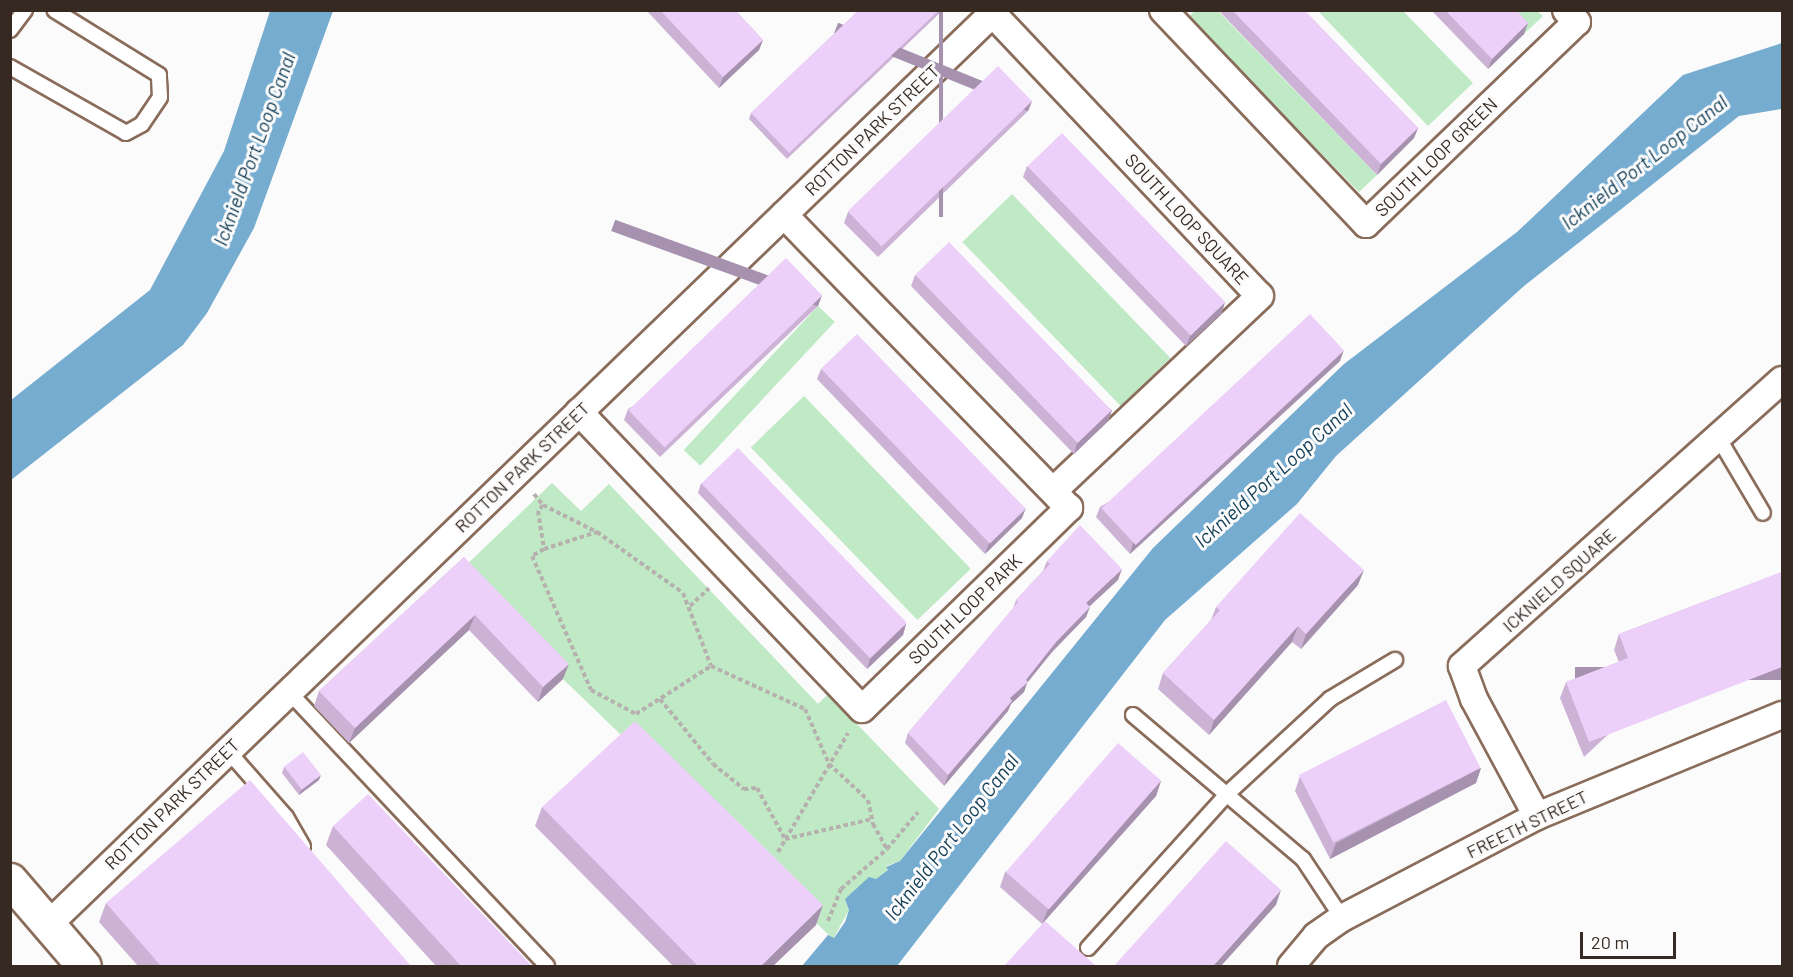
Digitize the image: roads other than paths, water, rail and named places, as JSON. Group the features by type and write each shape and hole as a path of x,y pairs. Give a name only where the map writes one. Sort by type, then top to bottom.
{"main road":[{"path":"10,880 84,966"}],"street":[{"name":"SOUTH LOOP GREEN","path":"1163,10 1366,224 1577,22 1566,10"},
{"name":"ROTTON PARK STREET","path":"49,924 994,12"},
{"name":"SOUTH LOOP SQUARE","path":"994,12 1260,296 1053,491"},
{"name":"SOUTH LOOP PARK","path":"579,412 862,709 1069,508 784,215"},
{"name":"ICKNIELD SQUARE","path":"1537,816 1474,699 1461,666 1782,380"},
{"name":"FREETH STREET","path":"1291,966 1316,936 1342,918 1537,816 1782,715"}],"lane":[{"path":"10,30 25,10"},
{"path":"10,67 126,132 142,124 160,97 159,75 54,10"},
{"path":"1718,437 1763,513"},
{"path":"1088,948 1227,794 1330,699 1395,660"},
{"path":"289,692 547,966"},
{"path":"1133,715 1303,859 1342,918"},
{"path":"228,751 286,817 312,862"}],"water":[{"name":"Icknield Port Loop Canal","path":"270,11 333,11 254,228 207,313 183,345 11,480 11,400 150,290 224,151"},
{"name":"Icknield Port Loop Canal","path":"1782,43 1782,109 1739,116 1524,286 1336,456 1297,504 1165,620 897,966 802,966 828,935 834,938 845,922 849,910 845,899 869,877 876,879 888,870 886,867 900,861 1153,548 1344,364 1517,232 1683,75"}]}
